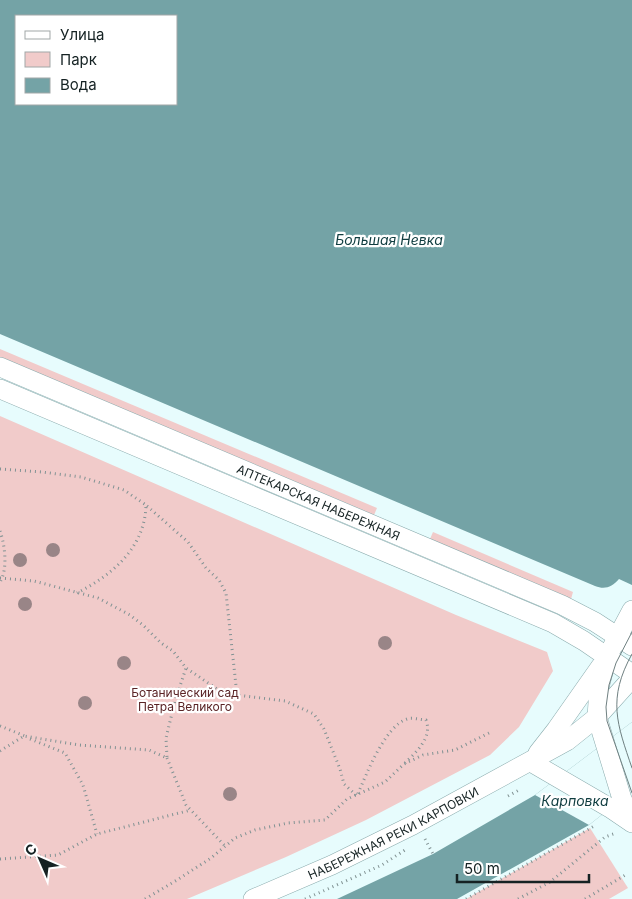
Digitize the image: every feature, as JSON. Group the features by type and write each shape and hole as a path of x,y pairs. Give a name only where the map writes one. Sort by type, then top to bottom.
{"street":[{"name":"АПТЕКАРСКАЯ НАБЕРЕЖНАЯ","path":"0,367 562,605 625,641"},
{"name":"АПТЕКАРСКАЯ НАБЕРЕЖНАЯ","path":"0,389 553,623 632,674"},
{"path":"616,804 605,743 598,717 599,688 607,657 625,641 632,610"},
{"name":"НАБЕРЕЖНАЯ РЕКИ КАРПОВКИ","path":"531,762 607,657"},
{"name":"НАБЕРЕЖНАЯ РЕКИ КАРПОВКИ","path":"253,899 332,865 421,821 531,762 567,741 598,717 632,678"},
{"path":"531,762 559,778 616,804 632,821"}],"path":[{"path":"0,469 81,477 124,490 146,505 188,542 206,568 219,580 226,593 237,695"},
{"path":"77,593 100,581 116,567 131,549 141,534 146,519 146,505"},
{"path":"0,531 3,547 1,580 34,581 98,598 130,615 161,643 173,651 186,668 220,691 237,695 285,700 314,714 324,729 344,784 358,796"},
{"path":"186,668 175,700 166,738 167,758 186,805 226,846"},
{"path":"144,899 211,858 235,838 255,830 288,823 325,820 347,799 358,796 385,782 423,745 429,727 426,720 408,718 394,726 374,757 358,796"},
{"path":"0,726 65,754 83,785 97,834"},
{"path":"404,764 423,755 455,750 491,732"},
{"path":"0,751 24,736 79,745 148,750 167,758"},
{"path":"0,859 58,855 97,834 191,810"},
{"path":"466,899 596,825"},
{"path":"518,899 550,882 605,837"},
{"path":"425,839 433,854"},
{"path":"305,899 382,865 406,850"},
{"path":"584,899 627,874"}],"green space":[{"path":"0,349 377,508 374,515 0,357"},
{"name":"Ботанический сад Петра Великого","path":"0,416 456,615 547,652 553,671 519,727 490,755 366,820 286,857 187,899 0,899"},
{"path":"433,532 573,592 571,599 430,539"},
{"path":"590,828 628,888 609,899 466,899"}],"water":[{"name":"Большая Невка","path":"0,0 632,0 632,585 619,579 608,587 595,586 0,334"},
{"name":"Карповка","path":"632,722 632,791 589,825 457,899 337,899 433,854 535,795"}],"pier":[{"path":"632,722 632,791 589,825 535,795"}],"tram line":[{"path":"632,632 616,663 609,685 606,707 607,721 632,793"},
{"path":"632,654 624,670 617,698 619,724 632,768"}]}
